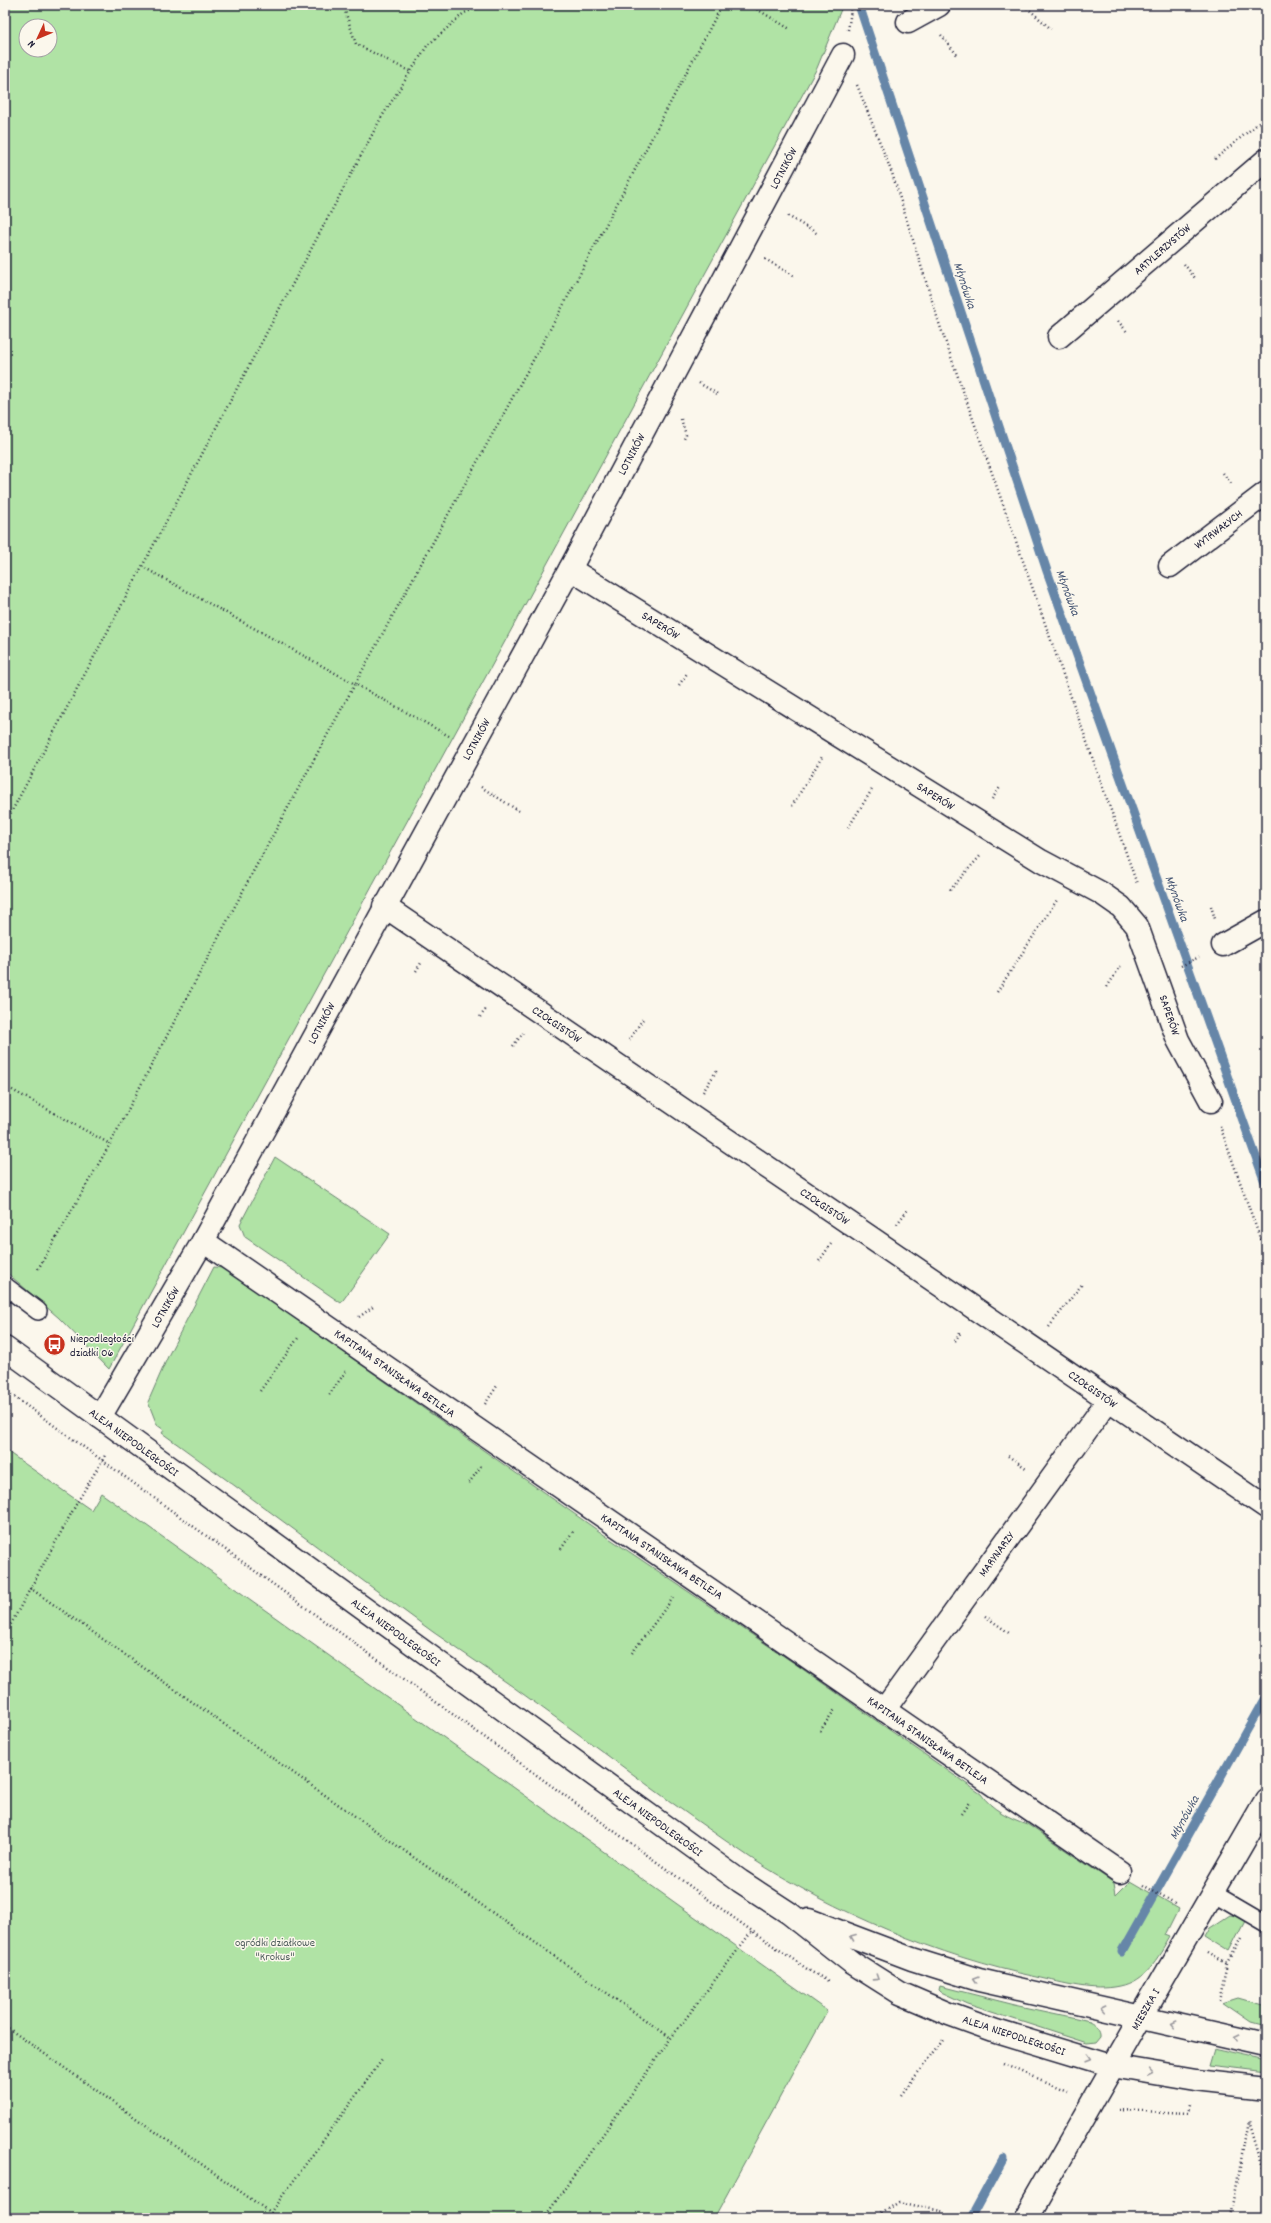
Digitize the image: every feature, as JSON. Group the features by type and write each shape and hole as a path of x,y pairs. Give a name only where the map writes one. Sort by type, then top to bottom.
{"street":[{"path":"908,22 939,5"},
{"name":"LOTNIKÓW","path":"100,1417 203,1241 384,906 570,569 843,56"},
{"name":"ARTYLERZYSTÓW","path":"1059,337 1266,160"},
{"name":"WYTRWAŁYCH","path":"1170,566 1266,493"},
{"name":"SAPERÓW","path":"570,569 999,835 1072,878 1101,893 1121,907 1137,926 1178,1040 1211,1101"},
{"name":"CZOŁGISTÓW","path":"384,906 1266,1507"},
{"path":"1213,950 1266,921"},
{"name":"KAPITANA STANISŁAWA BETLEJA","path":"203,1241 1129,1877"},
{"name":"ALEJA NIEPODLEGŁOŚCI","path":"5,1348 740,1881 789,1913 851,1962 900,1993 996,2031 1112,2066 1195,2080 1266,2088"},
{"name":"MARYNARZY","path":"884,1710 1109,1400"},
{"name":"MIESZKA I","path":"1026,2218 1112,2066 1266,1801"},
{"name":"ALEJA NIEPODLEGŁOŚCI","path":"789,1913 912,1959 979,1980 1266,2045"}],"lane":[{"path":"5,1286 38,1311"},
{"path":"1213,1892 1266,1923"}],"path":[{"path":"343,5 356,44 411,72"},
{"path":"5,824 381,118 426,46 464,14 486,5"},
{"path":"38,1269 110,1144 254,870 564,304 722,5"},
{"path":"750,5 790,29"},
{"path":"1024,5 1051,29"},
{"path":"843,56 864,97 892,173 939,323 1138,889"},
{"path":"1215,159 1261,121"},
{"path":"784,213 818,234"},
{"path":"761,256 794,276"},
{"path":"1182,262 1195,278"},
{"path":"693,380 719,395"},
{"path":"143,567 451,737"},
{"path":"792,806 836,735"},
{"path":"848,828 887,766"},
{"path":"476,784 519,811"},
{"path":"950,890 999,835"},
{"path":"998,992 1072,878"},
{"path":"1178,967 1213,950"},
{"path":"627,1044 644,1020"},
{"path":"701,1094 717,1070"},
{"path":"5,1086 110,1144"},
{"path":"1211,1101 1266,1255"},
{"path":"895,1227 909,1208"},
{"path":"1048,1328 1083,1283"},
{"path":"260,1391 313,1316"},
{"path":"483,1407 497,1386"},
{"path":"5,1635 78,1501 120,1432"},
{"path":"632,1653 690,1576"},
{"path":"30,1588 671,2038"},
{"path":"1129,1877 1176,1905"},
{"path":"544,2218 671,2038 752,1931"},
{"path":"1202,1949 1228,1964 1220,2000"},
{"path":"5,2026 278,2218"},
{"path":"901,2095 943,2040"},
{"path":"270,2213 382,2060"},
{"path":"1116,2110 1188,2113"},
{"path":"1231,2218 1248,2120 1266,2181"},
{"path":"875,2218 900,2202 945,2212"}],"green space":[{"path":"5,5 841,5 842,7 817,68 109,1369 59,1318 5,1271"},
{"path":"275,1157 390,1234 341,1303 245,1237 240,1224"},
{"path":"214,1267 223,1268 603,1534 794,1663 981,1794 995,1809 1007,1816 1027,1824 1114,1883 1116,1895 1130,1881 1178,1909 1165,1935 1170,1937 1150,1968 1137,1979 1129,1983 1110,1988 1068,1984 963,1958 889,1930 817,1897 751,1858 698,1821 528,1697 433,1632 162,1433 164,1430 157,1425 148,1402 169,1354"},
{"name":"ogródki działkowe \"Krokus\"","path":"5,1450 91,1510 101,1493 827,2011 714,2218 5,2218"},
{"path":"1230,1915 1240,1917 1245,1921 1229,1952 1205,1937 1210,1928"},
{"path":"940,1986 1015,2005 1090,2021 1102,2030 1102,2036 1097,2042 1087,2043 967,2004 941,1992 939,1990"},
{"path":"1238,1998 1266,2006 1266,2027 1251,2023 1222,2003"},
{"path":"1213,2048 1266,2060 1266,2072 1208,2065"}],"waterway":[{"name":"Młynówka","path":"859,5 1047,571 1266,1185"},
{"name":"Młynówka","path":"1122,1952 1266,1696"},
{"name":"Młynówka","path":"971,2218 1003,2159"}],"place":[{"name":"Niepodległości działki 06","path":"55,1345"}]}
